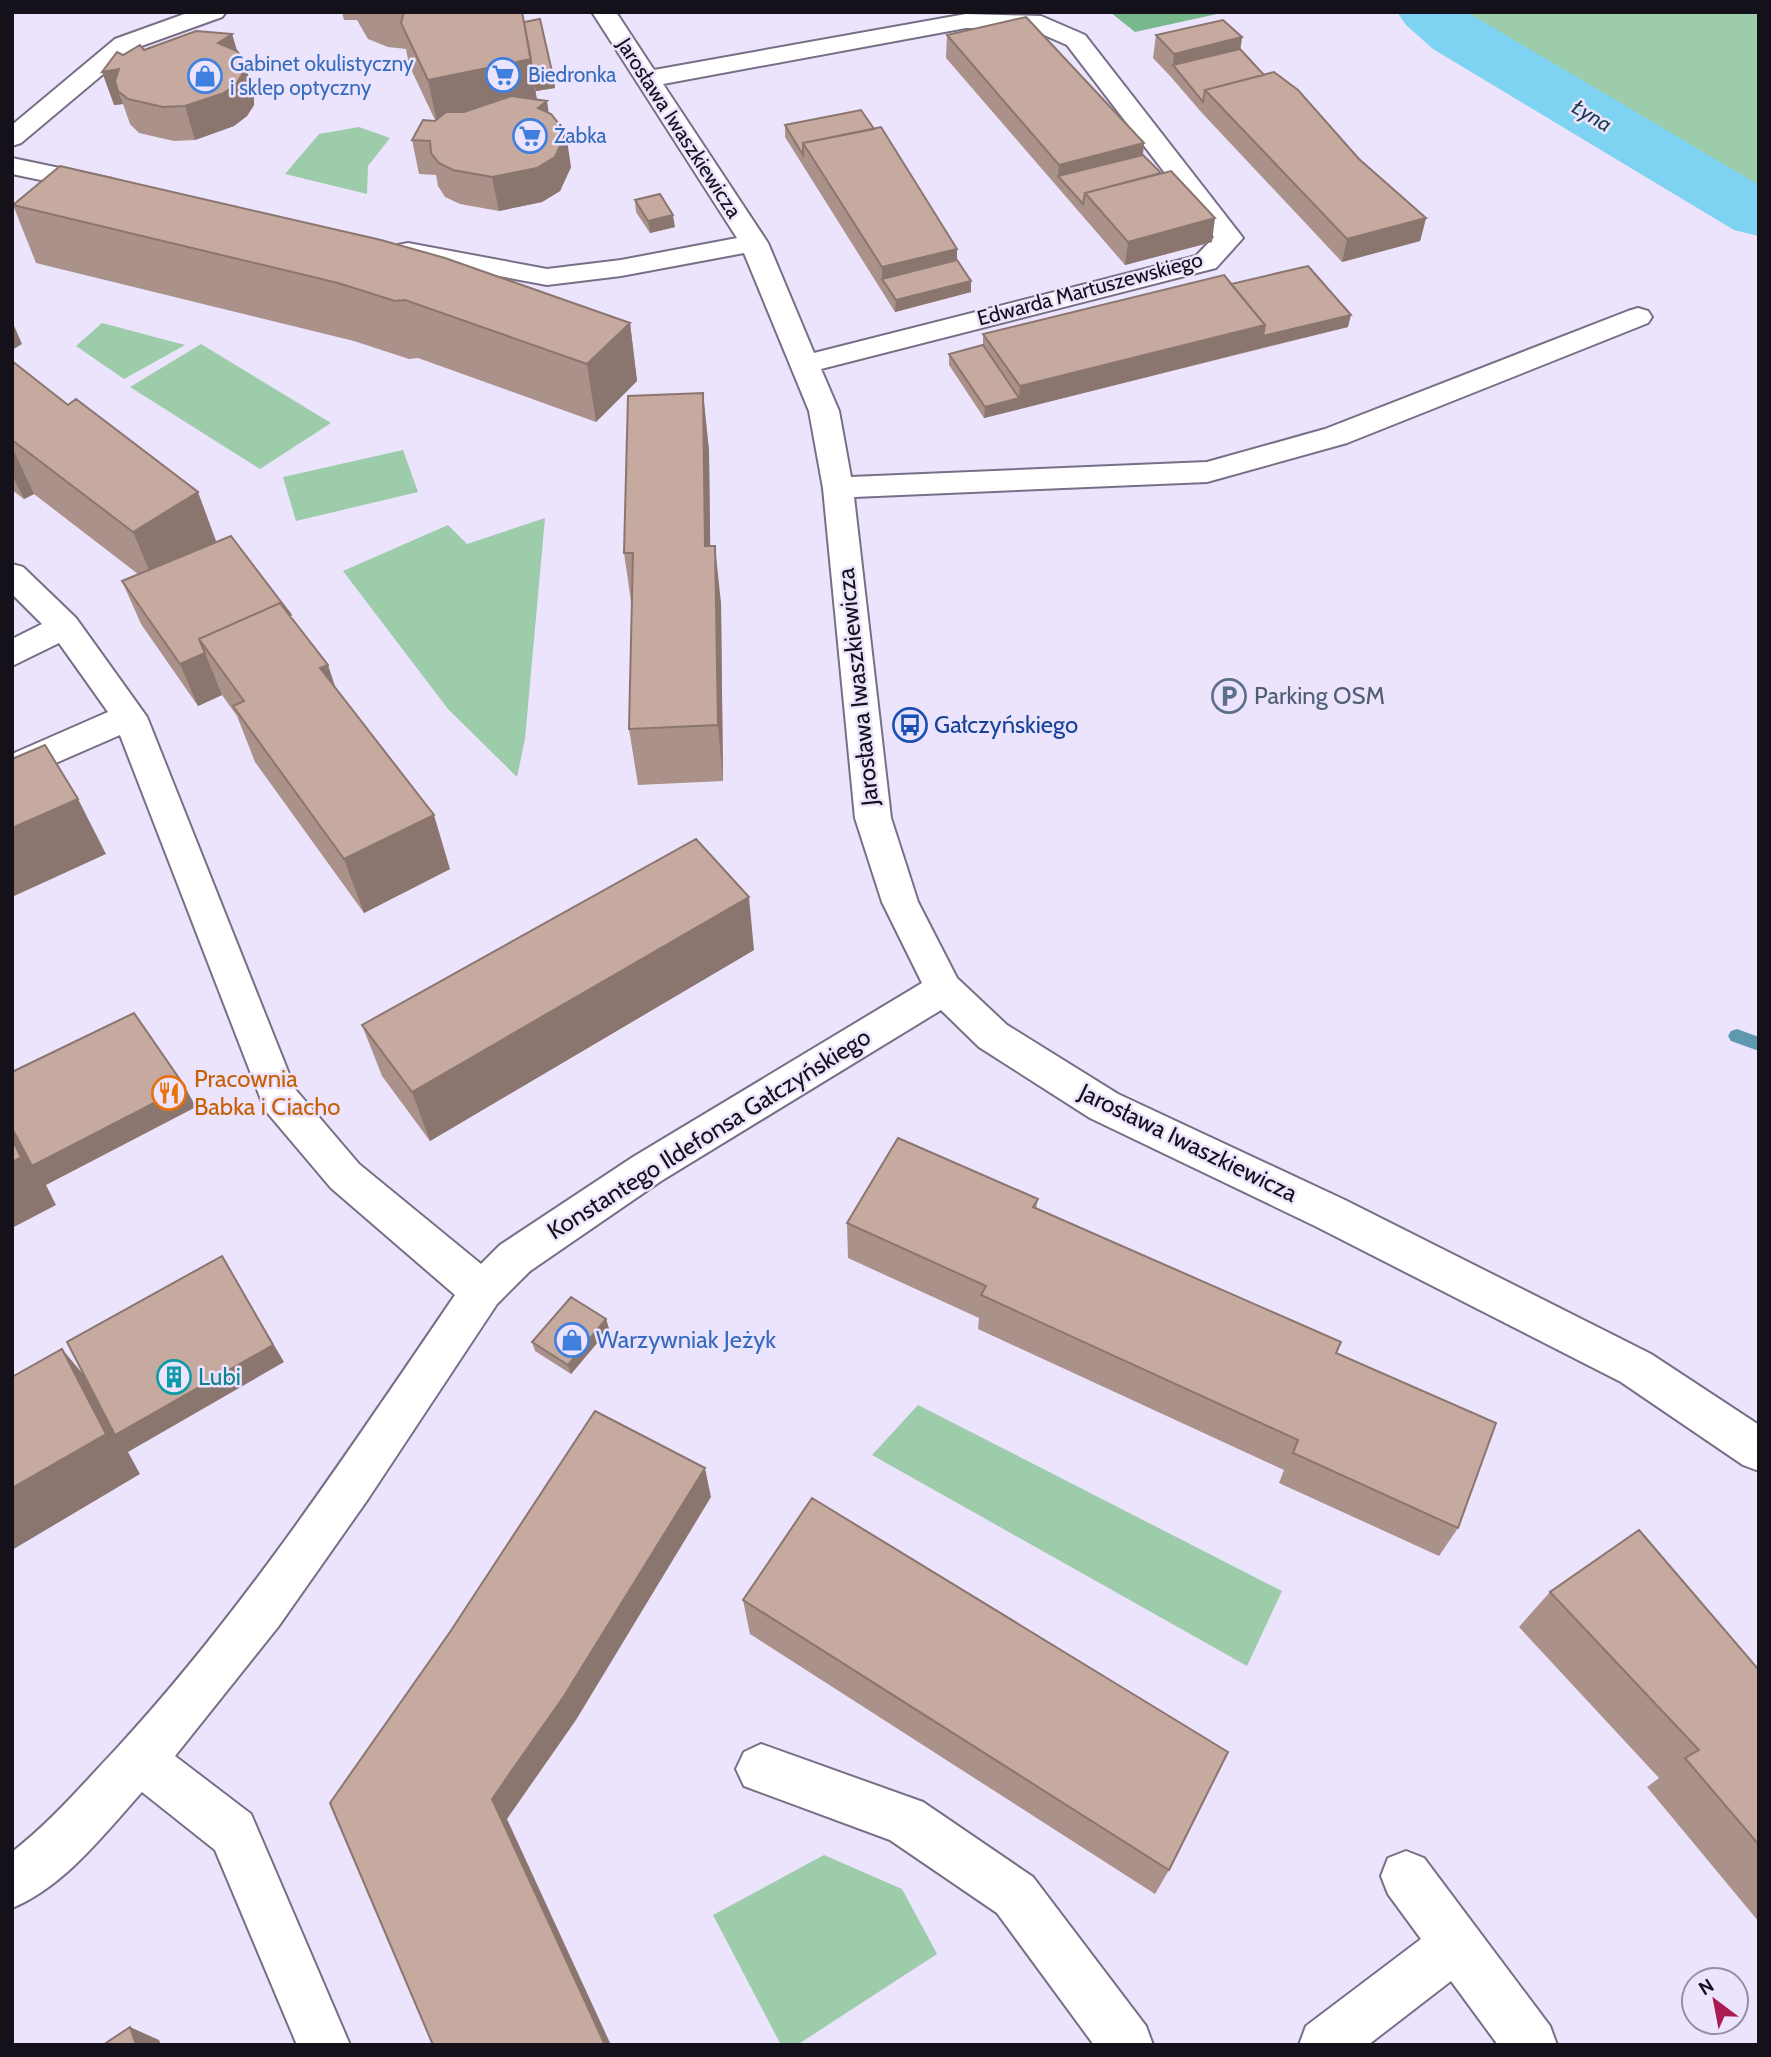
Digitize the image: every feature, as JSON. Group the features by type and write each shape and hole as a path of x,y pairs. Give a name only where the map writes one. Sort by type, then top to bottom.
{"street":[{"path":"12,138 124,44 214,12"},
{"name":"Jarosława Iwaszkiewicza","path":"604,12 754,243 807,364 824,411 838,488 873,818 900,902 944,989 993,1036 1104,1106 1330,1213 1636,1368 1759,1450"},
{"name":"Edwarda Martuszewskiego","path":"647,79 966,21 1032,21 1076,40 1229,238 1206,262 807,364"},
{"path":"12,166 132,192"},
{"name":"Jarosława Iwaszkiewicza","path":"384,246 547,277 621,268 754,243"},
{"path":"838,488 1207,472 1336,436 1638,317"},
{"path":"12,575 64,626 130,717 279,1098 345,1176 482,1291"},
{"path":"12,654 64,626"},
{"path":"12,769 130,717"},
{"name":"Konstantego Ildefonsa Gałczyńskiego","path":"12,1883 34,1870 140,1760 263,1611 482,1291 515,1258 647,1168 944,989"},
{"path":"140,1760 233,1832 324,2045"},
{"path":"761,1769 905,1820 1015,1895 1127,2045"},
{"path":"1406,1876 1531,2045"},
{"path":"1325,2045 1457,1944"}],"green space":[{"path":"1110,12 1226,12 1135,32"},
{"path":"1459,12 1759,12 1759,208 1490,40"},
{"path":"359,127 390,138 368,166 367,194 285,174 319,134"},
{"path":"102,323 185,345 124,379 76,346"},
{"path":"201,344 331,423 260,469 130,387"},
{"path":"403,450 418,492 296,521 283,477"},
{"path":"545,518 525,739 517,777 448,709 343,571 448,525 467,544"},
{"path":"918,1405 1282,1591 1247,1666 872,1455"},
{"path":"824,1855 902,1889 937,1954 797,2045 781,2045 713,1915"}],"building":[{"path":"404,12 522,12 531,59 428,80 401,23"},
{"path":"1026,17 1144,143 1059,165 947,35"},
{"path":"540,19 553,76 534,79 524,22"},
{"path":"1223,20 1242,37 1174,54 1156,35"},
{"path":"196,31 232,34 218,43 237,51 244,61 244,71 237,83 224,93 185,106 163,107 128,99 118,91 115,81 119,69 102,72 117,52 123,55 140,45 144,50"},
{"path":"1240,49 1264,75 1205,90 1203,102 1173,65"},
{"path":"1274,72 1298,90 1359,159 1426,218 1347,239 1205,90"},
{"path":"511,96 547,101 538,108 551,114 566,133 555,157 537,168 492,177 453,170 439,163 431,153 430,141 412,140 423,120 435,121 446,112 464,112"},
{"path":"861,110 874,129 803,143 803,155 785,125"},
{"path":"881,127 957,249 882,267 803,143"},
{"path":"1143,155 1161,173 1085,193 1083,204 1058,176"},
{"path":"60,166 381,240 445,258 630,323 587,364 405,300 395,301 338,283 13,205"},
{"path":"1171,171 1215,218 1128,242 1085,193"},
{"path":"660,194 673,215 648,221 635,200"},
{"path":"957,260 971,281 896,300 882,279"},
{"path":"1308,266 1351,315 1263,336 1265,325 1231,284"},
{"path":"1224,275 1265,325 1020,386 983,334"},
{"path":"983,345 1019,398 985,407 949,354"},
{"path":"12,361 68,405 76,399 198,492 133,532 12,440"},
{"path":"703,393 705,546 715,546 718,725 629,729 633,553 624,553 628,396"},
{"path":"231,536 291,615 280,603 199,639 205,653 180,664 122,581"},
{"path":"280,603 328,665 320,668 434,815 344,859 233,706 244,701 199,639"},
{"path":"45,745 78,799 12,828 12,759"},
{"path":"696,839 749,897 412,1092 362,1025"},
{"path":"134,1013 185,1087 32,1166 12,1128 12,1072"},
{"path":"898,1138 1038,1199 1033,1207 1341,1342 1336,1353 1496,1423 1458,1528 1293,1453 1298,1440 981,1295 986,1286 847,1223"},
{"path":"12,1139 21,1157 12,1162"},
{"name":"Lubi","path":"222,1256 273,1345 115,1435 67,1342"},
{"name":"Warzywniak Jeżyk","path":"571,1297 606,1319 568,1365 532,1342"},
{"path":"62,1349 106,1434 12,1488 12,1377"},
{"path":"595,1411 705,1468 564,1696 492,1799 605,2045 433,2045 330,1803 450,1632"},
{"path":"812,1498 1228,1752 1169,1870 743,1600"},
{"path":"1639,1530 1759,1670 1759,1845 1685,1758 1699,1750 1550,1592"},
{"path":"130,2027 136,2045 103,2045"}],"waterway":[{"name":"Łyna","path":"1428,12 1456,35 1759,215"},
{"path":"1737,1036 1759,1044"}],"place":[{"name":"Biedronka","path":"503,75"},
{"name":"Gabinet okulistyczny i sklep optyczny","path":"205,76"},
{"name":"Żabka","path":"530,136"},
{"name":"Parking OSM","path":"1229,696"},
{"name":"Gałczyńskiego","path":"910,725"},
{"name":"Pracownia Babka i Ciacho","path":"169,1093"},
{"name":"Warzywniak Jeżyk","path":"572,1340"},
{"name":"Lubi","path":"174,1377"}]}
